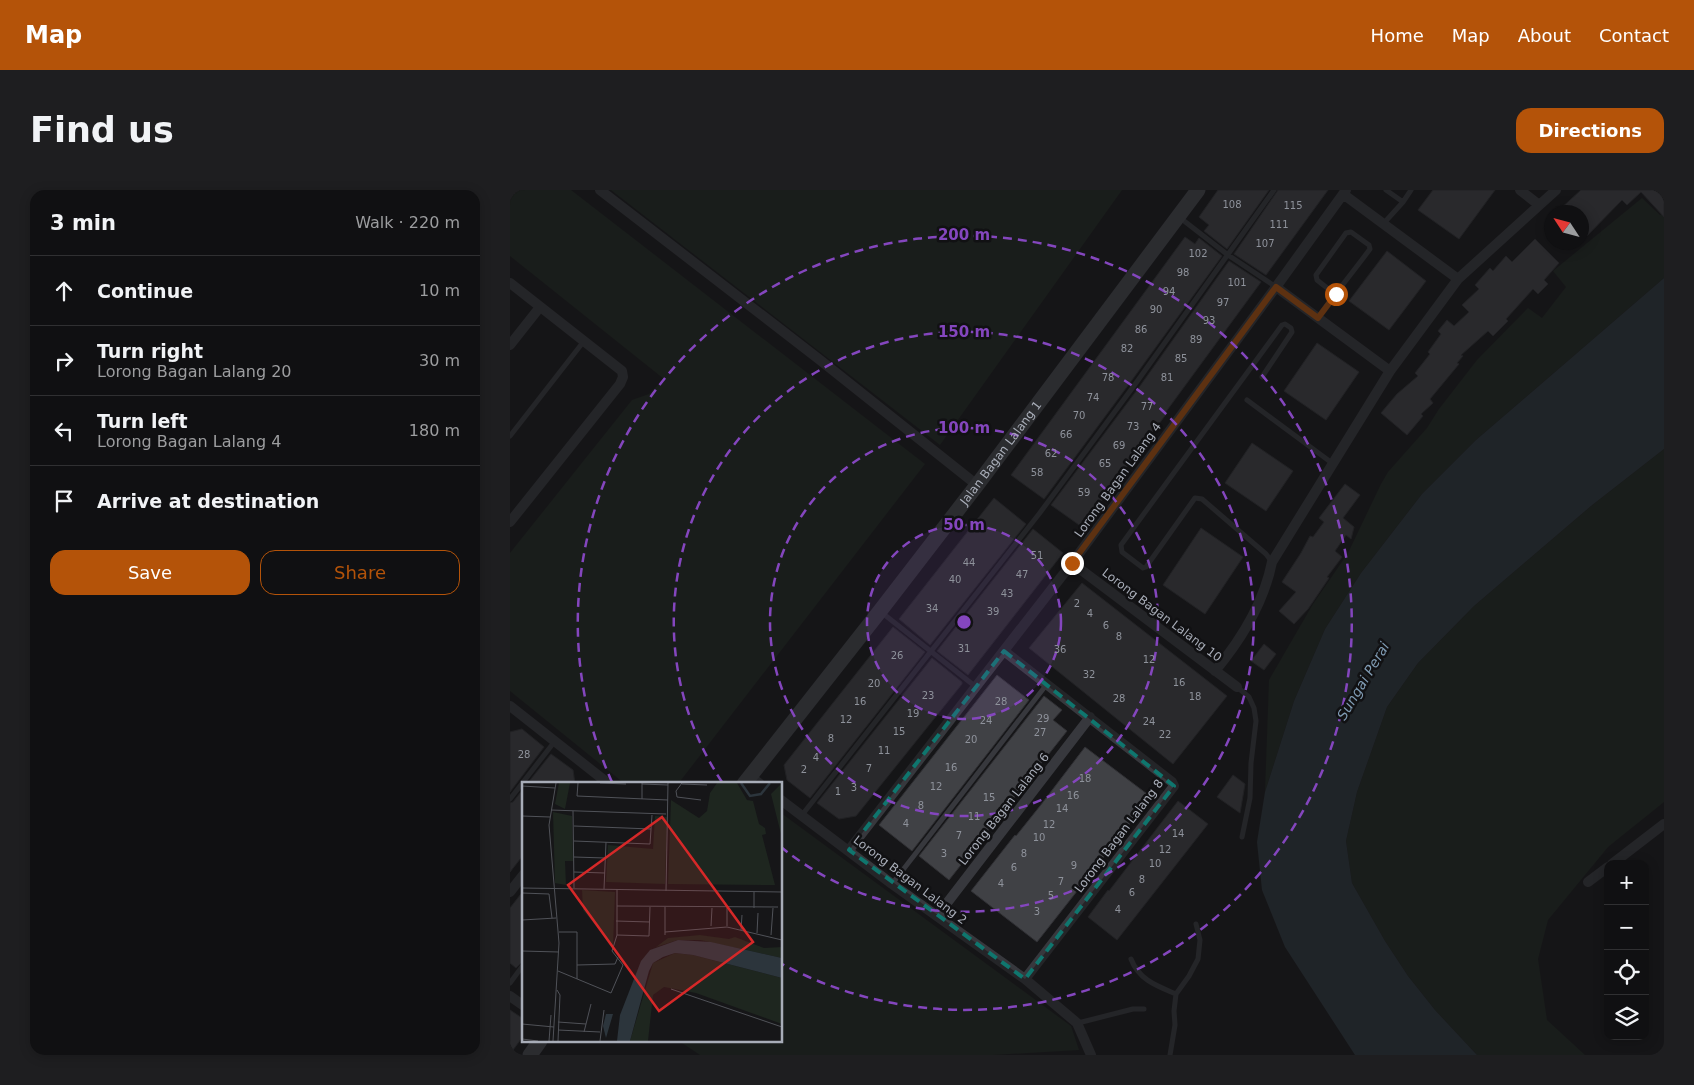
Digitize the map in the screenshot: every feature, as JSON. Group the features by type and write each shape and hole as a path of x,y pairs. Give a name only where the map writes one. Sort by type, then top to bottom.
{"main road":[{"name":"Jalan Bagan Lalang 1","path":"751,781 977,485 1198,190"},
{"path":"530,1055 539,1042"}],"street":[{"path":"600,190 820,360 977,485"},
{"path":"1520,190 1539,205"},
{"path":"1215,671 1229,655 1254,612 1269,579 1272,562 1390,371 1458,278 1556,190"},
{"path":"1344,192 1458,278"},
{"name":"Lorong Bagan Lalang 4","path":"849,850 1072,563 1344,192"},
{"path":"510,283 622,371 623,377 620,384 510,522"},
{"path":"1276,287 1390,371"},
{"path":"510,345 540,307"},
{"name":"Lorong Bagan Lalang 10","path":"1072,563 1237,687"},
{"name":"Lorong Bagan Lalang 8","path":"1004,651 1172,782 1174,786 1025,979"},
{"path":"510,706 554,741 597,780"},
{"name":"Lorong Bagan Lalang 6","path":"937,916 1090,717"},
{"name":"Lorong Bagan Lalang 2","path":"782,801 892,884 1025,979 1077,1023"},
{"path":"1617,860 1664,824"},
{"path":"1588,882 1604,870"},
{"path":"510,892 522,877"},
{"path":"510,996 522,1005"},
{"path":"1077,1023 1091,1055"}],"lane":[{"path":"802,816 1038,514 1274,190"},
{"path":"1386,190 1403,202"},
{"path":"1384,223 1411,190"},
{"path":"1178,217 1228,255 1276,287"},
{"path":"1318,318 1370,250 1369,245 1352,232 1346,233 1316,275 1317,280 1336,294"},
{"path":"1262,377 1292,332 1291,328 1285,324 1282,325 1121,545 1122,552 1143,568 1146,567 1195,498 1202,500 1266,554 1272,562"},
{"path":"510,436 584,341"},
{"path":"1247,400 1332,463"},
{"path":"880,611 976,687"},
{"path":"892,884 1047,684"},
{"path":"1237,687 1248,697 1254,708 1256,721 1251,762 1250,798 1242,837"},
{"path":"522,782 554,741"},
{"path":"510,798 522,782"},
{"path":"1170,1055 1175,1025 1176,994 1198,959 1200,940 1196,924"},
{"path":"1131,959 1135,968 1143,977 1154,985 1176,994"},
{"path":"510,983 522,967"},
{"path":"1077,1023 1133,1009 1144,1009"}],"highlighted area":[{"path":"1004,651 1174,786 1025,979 849,850"}],"shaded area":[{"path":"510,190 571,190 925,464 680,782 623,782 510,691 510,553 632,400 649,394 664,379 510,256"},
{"path":"611,190 1122,190 940,445"},
{"path":"1642,198 1660,215 1664,213 1664,278 1476,440 1422,494 1361,573 1325,629 1294,701 1265,792 1269,680 1313,604 1348,553 1388,472 1427,428 1439,409 1477,360 1528,308 1542,318 1566,287 1553,271 1579,250 1589,250 1589,241"},
{"path":"1664,449 1664,802 1608,847 1548,920 1538,959 1547,1020 1585,1055 1477,1055 1435,1010 1408,976 1385,941 1352,883 1346,841 1357,792 1387,707 1418,663 1474,606 1591,506"},
{"path":"782,814 1071,1026 1079,1050 993,1055 700,1055 680,1042 782,1042"}],"water":[{"name":"Sungai Perai","path":"1664,278 1664,449 1591,506 1474,606 1418,663 1387,707 1357,792 1346,841 1352,883 1385,941 1408,976 1435,1010 1477,1055 1355,1055 1285,947 1262,890 1257,842 1265,792 1294,701 1325,629 1361,573 1422,494 1476,440"}],"building":[{"path":"1218,190 1269,190 1227,249 1204,231 1209,225 1199,217"},
{"path":"1278,190 1328,190 1266,275 1234,254"},
{"path":"1433,190 1495,190 1459,239 1418,210"},
{"path":"1581,190 1664,190 1664,217 1641,192 1627,205 1622,200 1589,234 1589,205 1565,205"},
{"path":"1185,237 1195,244 1199,238 1222,256 1044,499 1011,475"},
{"path":"1535,239 1559,263 1544,280 1548,284 1538,294 1533,289 1506,319 1508,321 1493,336 1488,331 1461,355 1463,356 1457,363 1459,364 1430,399 1433,403 1421,414 1423,416 1407,435 1381,413 1397,394 1418,376 1415,373 1430,354 1428,352 1441,334 1438,331 1447,320 1454,326 1469,312 1462,305 1479,289 1475,285 1490,268 1493,271 1506,256 1512,262"},
{"path":"1387,251 1426,281 1389,330 1349,301"},
{"path":"1229,261 1261,282 1082,527 1051,505 1140,386"},
{"path":"1317,343 1359,372 1326,420 1284,391"},
{"path":"1252,443 1293,471 1266,511 1225,483"},
{"path":"1345,484 1360,495 1343,518 1354,527 1351,539 1346,535 1335,551 1342,557 1327,577 1329,578 1308,609 1294,624 1279,611 1296,592 1282,582 1310,536 1313,537 1324,522 1319,518"},
{"path":"994,498 1026,524 930,645 899,619"},
{"path":"1201,528 1243,557 1205,614 1163,585"},
{"path":"1033,529 1063,553 968,675 937,651"},
{"path":"1082,583 1227,696 1173,764 1029,648"},
{"path":"893,627 925,652 810,798 787,780 784,765"},
{"path":"1264,644 1276,654 1264,670 1251,661"},
{"path":"932,658 962,682 962,684 856,816 839,819 817,803"},
{"path":"997,675 1029,700 912,851 879,825"},
{"path":"1044,696 1062,710 1053,720 1067,731 949,880 919,856"},
{"path":"522,729 544,747 510,792 510,732"},
{"path":"1085,747 1151,797 1037,942 971,891"},
{"path":"551,754 573,770 575,782 529,782"},
{"path":"1233,775 1245,784 1240,813 1217,797"},
{"path":"522,791 522,857 510,872 510,803"},
{"path":"1178,801 1208,824 1117,940 1088,917"},
{"path":"522,893 522,962 516,968 510,963 510,908"},
{"path":"510,1010 522,1018 522,1038 510,1054"}],"route":[{"path":"1072,563 1276,287 1318,318 1336,294"}]}
